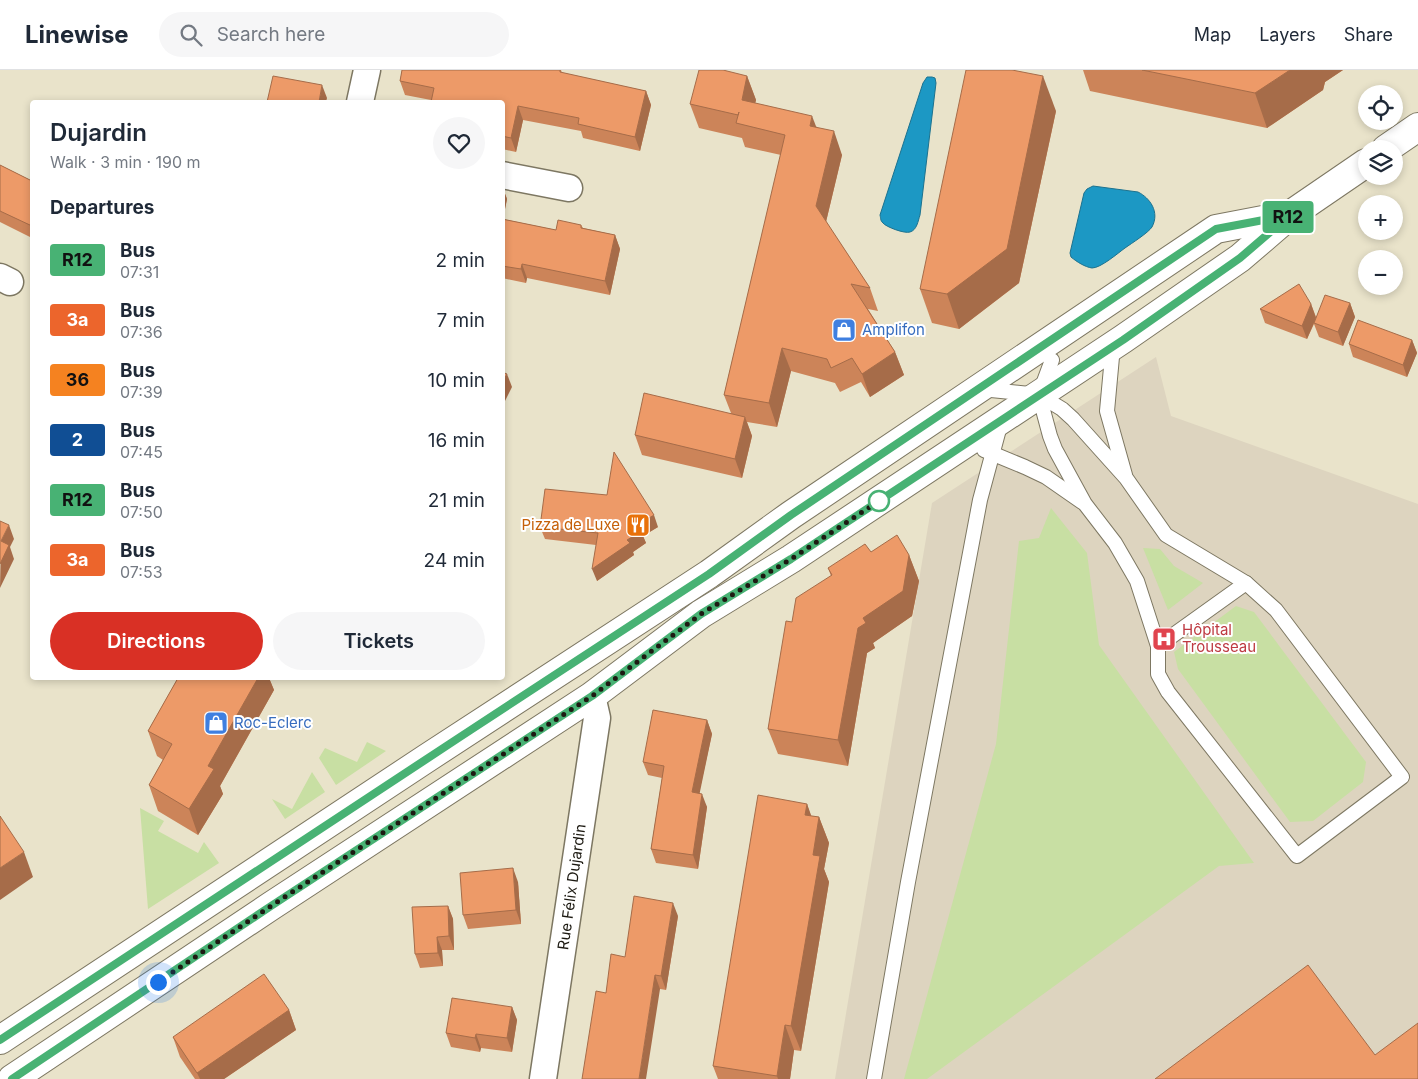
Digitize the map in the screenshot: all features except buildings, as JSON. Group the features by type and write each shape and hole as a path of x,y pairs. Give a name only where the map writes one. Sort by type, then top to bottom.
{"main road":[{"path":"1399,140 1418,127"},
{"path":"12,1079 263,911 592,696 701,614 791,559 1002,419 1031,394 1113,346 1240,258 1290,215 1358,168"},
{"path":"0,1040 709,574 791,515 1216,229 1290,215"}],"street":[{"path":"360,100 367,70"},
{"path":"505,175 569,188"},
{"name":"Rue Félix Dujardin","path":"543,1079 597,718 592,696"}],"lane":[{"path":"1031,394 1058,353 1091,313"},
{"path":"1113,346 1107,411 1126,478"},
{"path":"980,388 1031,394 1062,409 1080,426 1126,478 1166,535 1246,583 1276,610 1402,776 1296,856 1168,692 1158,674 1158,646 1137,581 1115,543 1085,504 1054,449 1031,394"},
{"path":"874,1079 912,862 980,500 1002,419"},
{"path":"966,443 1046,477 1085,504"},
{"path":"1158,646 1246,583"}],"shaded area":[{"name":"Hôpital Trousseau","path":"1156,357 1171,416 1418,504 1418,1079 835,1079 932,503"}],"green space":[{"path":"1051,508 1087,553 1099,645 1254,863 1219,866 927,1079 904,1079 996,744 1019,541 1039,538"},
{"path":"1143,548 1160,549 1174,566 1203,583 1168,610"},
{"path":"1236,606 1254,612 1366,762 1363,782 1313,821 1290,822 1178,669 1174,652"},
{"path":"367,742 386,751 336,785 319,758 325,748 357,762"},
{"path":"312,772 325,792 285,819 272,799 292,809"},
{"path":"140,808 164,821 158,831 198,853 204,842 219,863 148,909"}],"water":[{"path":"927,77 935,78 936,83 920,215 914,229 910,232 904,232 885,225 881,221 880,215 923,83"},
{"path":"1093,186 1138,192 1150,202 1155,216 1152,227 1147,232 1105,263 1092,268 1076,261 1071,257 1070,253 1084,193"}],"bus line":[{"name":"R12","path":"0,1040 709,574 791,515 1216,229 1290,215 1240,258 1123,340 791,559 701,614 592,696 271,906 12,1079"}],"place":[{"name":"Amplifon","path":"844,330"},
{"name":"Pizza de Luxe","path":"638,525"},
{"name":"Hôpital Trousseau","path":"1164,639"},
{"name":"Roc-Eclerc","path":"216,723"}],"route":[{"path":"158,982 592,696 701,614 791,559 879,501"}]}
